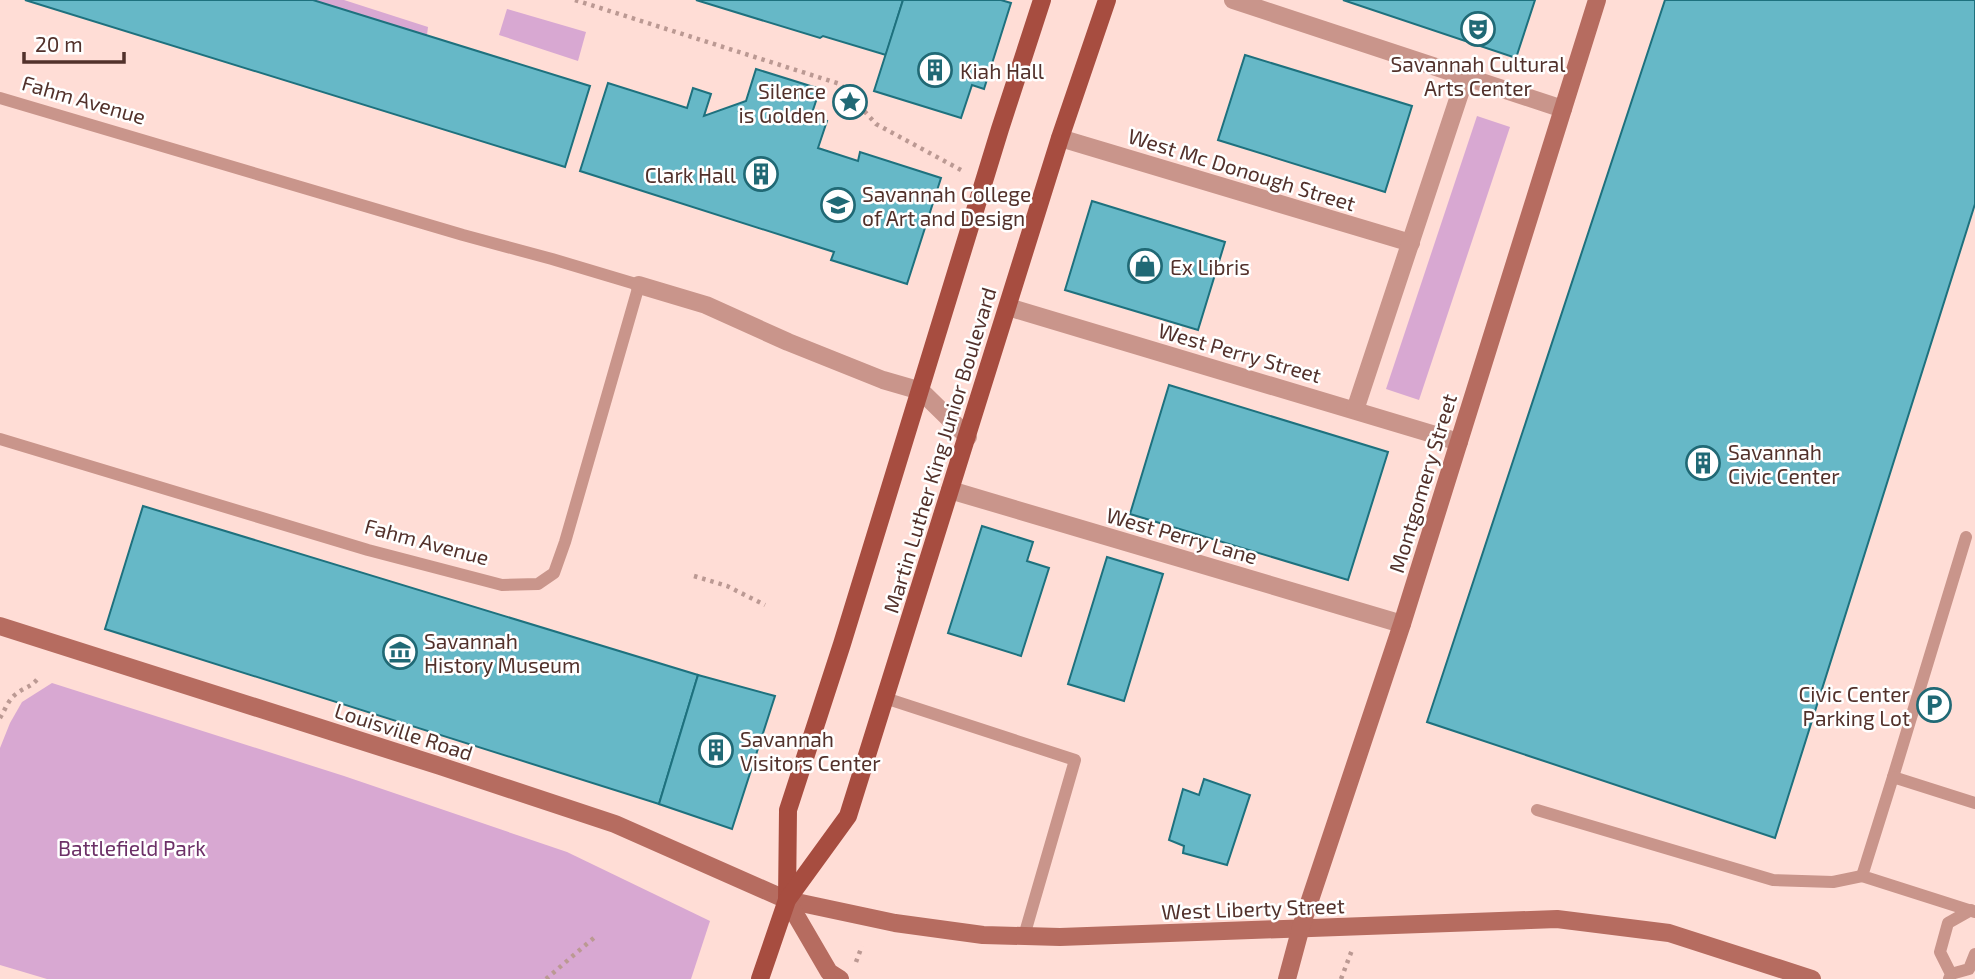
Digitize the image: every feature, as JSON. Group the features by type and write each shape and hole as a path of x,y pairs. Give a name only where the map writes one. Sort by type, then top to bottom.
{"main road":[{"name":"Martin Luther King Junior Boulevard","path":"787,900 788,810 1042,0"},
{"name":"Martin Luther King Junior Boulevard","path":"760,979 787,900 848,816 1060,138 1107,0"},
{"name":"Montgomery Street","path":"1287,979 1301,928 1402,624 1597,0"},
{"name":"Louisville Road","path":"0,626 414,757 615,824 787,900"},
{"name":"West Liberty Street","path":"787,900 895,923 983,935 1154,934 1557,919 1669,933 1808,979"},
{"path":"787,900 829,972 841,979"}],"street":[{"path":"1233,0 1563,109"},
{"path":"1355,410 1465,78"},
{"name":"West Mc Donough Street","path":"1060,138 1411,243"},
{"name":"Fahm Avenue","path":"639,285 706,305 788,342 883,380 921,391 968,437"},
{"name":"West Perry Street","path":"1008,307 1459,442"},
{"name":"West Perry Lane","path":"950,490 1402,624"}],"lane":[{"name":"Fahm Avenue","path":"0,98 463,236 639,285 565,542 554,573 538,584 502,585 380,553 0,439"},
{"path":"1862,876 1966,537"},
{"path":"885,698 1075,760 1024,936"},
{"path":"1893,777 1975,803"},
{"path":"1537,810 1773,880 1833,882 1862,876 1974,914"},
{"path":"1974,914 1948,923 1940,952 1950,976 1969,969 1975,954"}],"path":[{"path":"575,0 840,84 876,124 961,171"},
{"path":"694,576 727,586 765,605"},
{"path":"0,718 10,699 18,692 32,687 39,677"},
{"path":"547,979 596,936"},
{"path":"1341,979 1354,943"},
{"path":"855,965 862,946"}],"green space":[{"path":"313,0 344,0 428,27 427,35"},
{"path":"507,9 586,32 578,61 499,35"},
{"path":"1477,116 1510,127 1419,400 1386,389"},
{"name":"Battlefield Park","path":"52,683 344,776 567,852 710,921 691,979 47,979 0,965 0,748 22,702"}],"building":[{"path":"25,0 313,0 590,86 565,167"},
{"path":"696,0 903,0 886,55"},
{"name":"Kiah Hall","path":"903,0 1001,0 1011,3 984,89 972,85 961,118 874,91"},
{"name":"Savannah Cultural Arts Center","path":"1343,0 1535,0 1516,58"},
{"name":"Savannah Civic Center","path":"1665,0 1975,0 1975,204 1775,838 1427,722"},
{"path":"1245,55 1412,106 1385,192 1218,140"},
{"name":"Clark Hall","path":"756,69 820,89 811,116 827,121 818,148 858,161 860,152 941,178 907,284 831,260 834,252 580,171 608,83 687,108 693,88 711,94 704,116 746,101"},
{"name":"Ex Libris","path":"1092,201 1225,242 1198,330 1065,290"},
{"path":"1169,385 1388,452 1348,580 1130,514"},
{"name":"Savannah History Museum","path":"143,506 698,675 659,804 105,629"},
{"path":"982,526 1033,542 1027,561 1049,568 1021,656 948,633"},
{"path":"1107,557 1163,574 1124,701 1068,684"},
{"name":"Savannah Visitors Center","path":"698,675 775,696 732,829 659,804"},
{"path":"1204,779 1250,795 1227,865 1183,853 1184,846 1169,840 1183,789 1199,795"}],"place":[{"name":"Savannah Cultural Arts Center","path":"1478,29"},
{"name":"Kiah Hall","path":"935,70"},
{"name":"Silence is Golden","path":"850,102"},
{"name":"Clark Hall","path":"761,174"},
{"name":"Savannah College of Art and Design","path":"838,205"},
{"name":"Ex Libris","path":"1145,266"},
{"name":"Savannah Civic Center","path":"1703,463"},
{"name":"Savannah History Museum","path":"400,652"},
{"name":"Civic Center Parking Lot","path":"1934,705"},
{"name":"Savannah Visitors Center","path":"716,750"}]}
